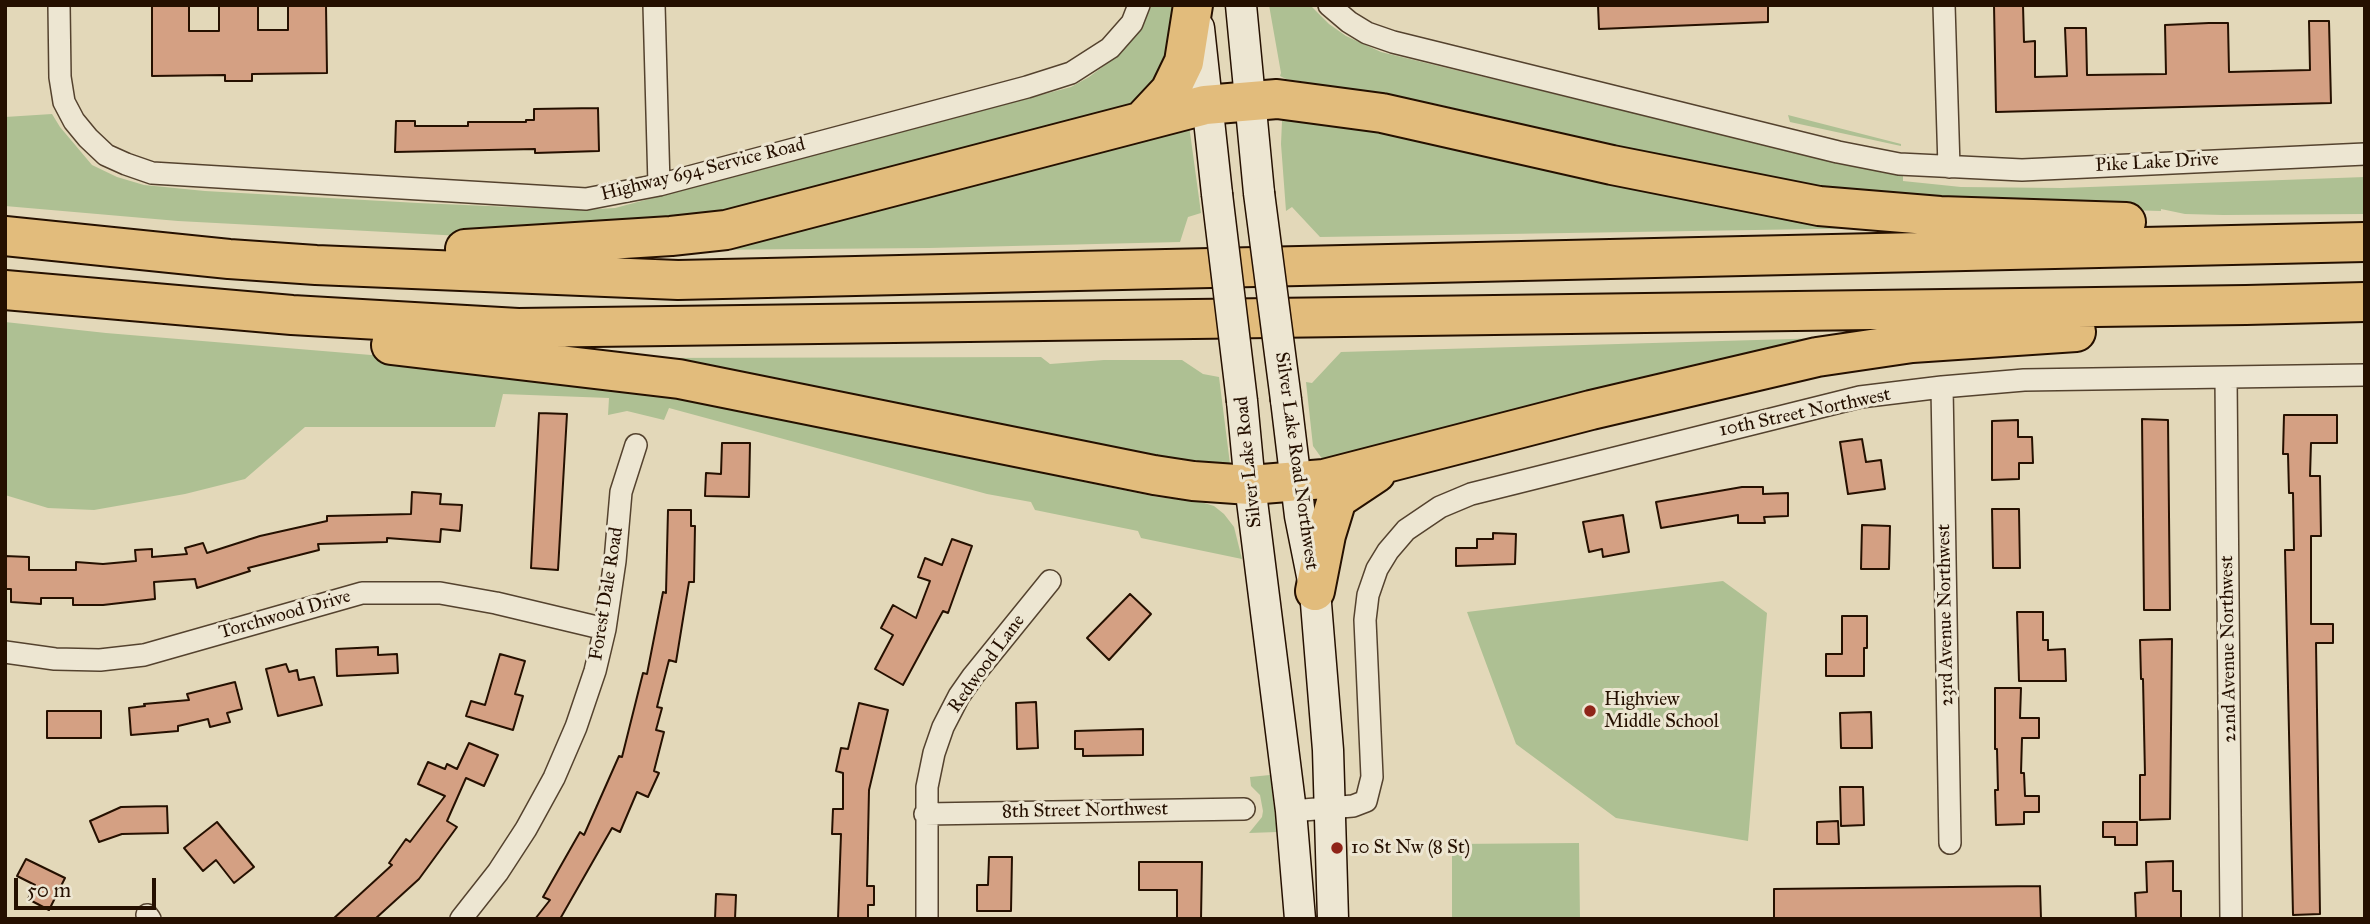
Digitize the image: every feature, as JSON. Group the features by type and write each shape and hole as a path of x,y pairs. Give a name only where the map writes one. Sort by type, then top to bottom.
{"highway":[{"path":"1142,121 1170,91 1184,62 1195,5"},
{"path":"126,249 385,253 701,233 750,225 1205,105 1277,99 1382,113 1612,166 1819,206 1868,212 2036,220 2205,224 2349,242"},
{"path":"5,236 316,265 678,280 2349,242"},
{"path":"5,290 292,315 518,328 2365,302"},
{"path":"292,315 375,343 679,379 1164,477 1250,485 1324,479 1591,410 1817,357 1912,344 2165,326 2246,305"},
{"path":"1315,591 1326,535 1337,499 1394,462"}],"main road":[{"name":"Silver Lake Road","path":"1195,5 1250,485 1291,811 1300,919"},
{"name":"Silver Lake Road Northwest","path":"1241,5 1259,194 1300,516 1315,591 1328,750 1333,919"}],"street":[{"name":"Highway 694 Service Road","path":"59,5 60,77 64,102 81,130 106,155 152,173 586,199 659,185 1071,73 1111,48 1132,23 1139,5"},
{"path":"654,5 659,185"},
{"name":"Pike Lake Drive","path":"1329,5 1367,33 1393,42 1838,152 1899,164 2022,170 2365,154"},
{"path":"1944,5 1949,167"},
{"name":"10th Street Northwest","path":"1330,809 1366,801 1370,791 1372,777 1365,620 1368,595 1377,569 1406,530 1422,517 1471,494 1860,397 2024,380 2365,375"},
{"name":"22nd Avenue Northwest","path":"2226,378 2231,919"},
{"name":"23rd Avenue Northwest","path":"1942,387 1950,843"},
{"name":"Forest Dale Road","path":"461,919 498,872 526,829 554,778 576,727 595,671 605,629 621,492 636,445"},
{"name":"Redwood Lane","path":"927,919 925,814 933,753 959,696 1050,581"},
{"name":"Torchwood Drive","path":"5,652 100,660 144,655 362,593 440,593 496,603 605,629"},
{"name":"8th Street Northwest","path":"925,814 1244,809"},
{"path":"1291,811 1330,809"}],"green space":[{"path":"1152,5 1173,5 1173,53 1141,104 725,215 462,236 178,221 5,206 5,117 52,114 92,165 117,177 144,185 418,203 581,210 615,208 1071,87 1121,53 1142,26"},
{"path":"1269,5 1310,5 1346,36 1381,52 1773,147 1903,174 1903,181 1961,187 2062,188 2365,177 2365,214 2223,215 2185,214 2161,209 1871,203 1595,143 1437,104 1286,79 1280,76"},
{"path":"1788,115 1901,144 1901,146 1790,122"},
{"path":"1285,118 1337,121 1879,228 1320,237 1292,207 1286,211 1281,144 1282,121"},
{"path":"1189,125 1201,213 1188,217 1180,242 685,250"},
{"path":"5,322 383,356 620,381 1075,480 1157,497 1201,502 1214,506 1234,527 1242,559 1141,538 1138,531 1035,510 1031,502 987,494 669,408 664,420 627,411 608,415 609,398 503,394 495,427 305,427 245,479 185,494 94,510 48,508 5,495"},
{"path":"1826,338 1323,460 1313,446 1306,382 1312,383 1341,352"},
{"path":"1041,357 1050,364 1104,360 1182,360 1203,374 1219,377 1230,464 1228,467 1185,463 645,358"},
{"path":"1723,581 1767,613 1748,841 1616,818 1516,744 1467,612"},
{"path":"1270,775 1277,832 1249,833 1262,817 1263,811 1260,795 1251,786 1250,777"},
{"path":"1579,843 1580,919 1452,919 1452,844"}],"building":[{"path":"152,5 189,5 189,31 219,31 219,5 258,5 258,30 288,30 288,5 326,5 327,73 252,74 252,81 225,81 225,75 152,76"},
{"path":"1598,5 1768,5 1768,22 1599,29"},
{"path":"1994,5 2023,5 2024,42 2035,41 2035,77 2067,76 2065,28 2086,28 2087,75 2166,74 2165,25 2209,23 2228,23 2229,72 2310,70 2309,21 2329,21 2331,103 1996,112"},
{"path":"598,108 599,151 535,153 535,149 395,152 396,121 415,121 415,126 468,126 468,122 534,120 534,109"},
{"path":"539,413 567,414 558,570 531,568"},
{"path":"2284,415 2337,415 2337,443 2311,443 2310,476 2320,476 2321,536 2311,536 2311,624 2333,624 2333,643 2316,643 2320,914 2293,915 2285,550 2294,550 2293,493 2289,493 2288,454 2283,454"},
{"path":"2142,419 2168,420 2170,610 2144,610"},
{"path":"2018,420 2018,437 2032,437 2033,463 2019,463 2019,479 1992,480 1992,421"},
{"path":"1862,439 1866,462 1881,460 1885,489 1848,494 1840,442"},
{"path":"722,443 750,443 749,497 705,496 706,473 721,474"},
{"path":"1742,487 1763,487 1763,494 1788,493 1788,516 1764,517 1765,523 1738,523 1738,515 1661,528 1656,502"},
{"path":"412,492 441,494 440,504 462,505 460,531 441,529 440,542 387,538 387,542 318,544 319,550 248,568 250,571 197,588 195,579 154,582 155,599 103,605 73,605 73,598 41,598 41,604 11,602 11,589 5,589 5,556 29,557 29,570 76,570 76,562 103,564 136,561 135,550 152,549 152,557 187,554 185,548 203,543 207,553 260,536 327,521 327,516 411,514"},
{"path":"1992,509 2019,509 2020,568 1993,568"},
{"path":"668,510 691,510 691,526 695,526 694,582 689,582 676,662 669,660 657,707 662,708 656,730 664,732 654,771 659,773 648,797 637,792 620,832 612,828 560,919 535,919 550,900 543,897 580,832 584,835 619,756 622,757 643,673 647,674 663,592 666,593"},
{"path":"1623,515 1629,552 1603,557 1602,549 1589,552 1583,522"},
{"path":"1862,525 1890,526 1889,569 1861,569"},
{"path":"1493,533 1516,534 1515,564 1456,566 1456,548 1477,548 1477,539 1493,539"},
{"path":"952,539 972,546 948,613 943,611 903,685 875,669 893,635 881,628 893,605 916,618 930,581 918,577 925,558 942,565"},
{"path":"1130,594 1151,614 1109,660 1087,638"},
{"path":"2017,612 2043,612 2043,640 2048,640 2048,650 2065,649 2066,681 2019,681"},
{"path":"1842,616 1867,616 1864,676 1826,676 1826,654 1842,654"},
{"path":"2172,639 2170,819 2140,820 2140,775 2145,775 2140,640"},
{"path":"378,647 378,655 397,654 398,673 337,676 336,649"},
{"path":"500,654 525,661 515,694 523,696 513,730 466,716 471,701 485,705"},
{"path":"286,664 289,672 297,670 299,680 314,677 322,705 278,716 266,669"},
{"path":"235,682 242,709 227,713 230,722 210,727 208,719 178,726 178,731 131,735 129,708 189,700 187,694"},
{"path":"1995,688 2021,688 2020,718 2039,718 2039,738 2022,738 2021,773 2024,773 2025,796 2039,796 2039,812 2024,812 2024,824 1996,825 1995,790 1998,790"},
{"path":"1036,702 1038,748 1017,749 1016,703"},
{"path":"859,703 888,710 869,790 867,886 874,886 874,905 868,905 868,919 838,919 841,834 832,834 833,809 843,809 843,773 836,771 841,748 848,749"},
{"path":"47,711 101,711 101,738 47,738"},
{"path":"1871,712 1872,748 1841,748 1840,713"},
{"path":"1143,729 1143,755 1083,756 1083,749 1075,749 1075,731"},
{"path":"469,743 498,755 484,786 466,778 447,821 457,827 419,879 375,919 333,919 392,865 389,863 406,839 410,842 445,796 418,784 428,762 445,769 447,764 457,769"},
{"path":"1840,787 1863,787 1864,825 1841,826"},
{"path":"167,806 168,833 122,834 99,842 90,821 121,807"},
{"path":"1838,821 1839,844 1817,844 1817,822"},
{"path":"217,822 254,867 234,883 216,860 203,871 184,848"},
{"path":"2103,822 2137,822 2137,845 2115,845 2115,837 2103,837"},
{"path":"989,857 1012,857 1011,911 977,911 977,885 988,885"},
{"path":"26,859 65,878 49,910 28,899 35,885 17,876"},
{"path":"2173,861 2173,891 2181,891 2181,919 2136,919 2135,893 2147,892 2146,862"},
{"path":"1139,862 1202,862 1201,919 1177,919 1177,890 1139,890"},
{"path":"2040,886 2041,919 1774,919 1774,889"},
{"path":"716,894 736,895 735,919 715,919"}],"place":[{"name":"Highview Middle School","path":"1590,711"},
{"name":"10 St Nw (8 St)","path":"1337,848"}]}
